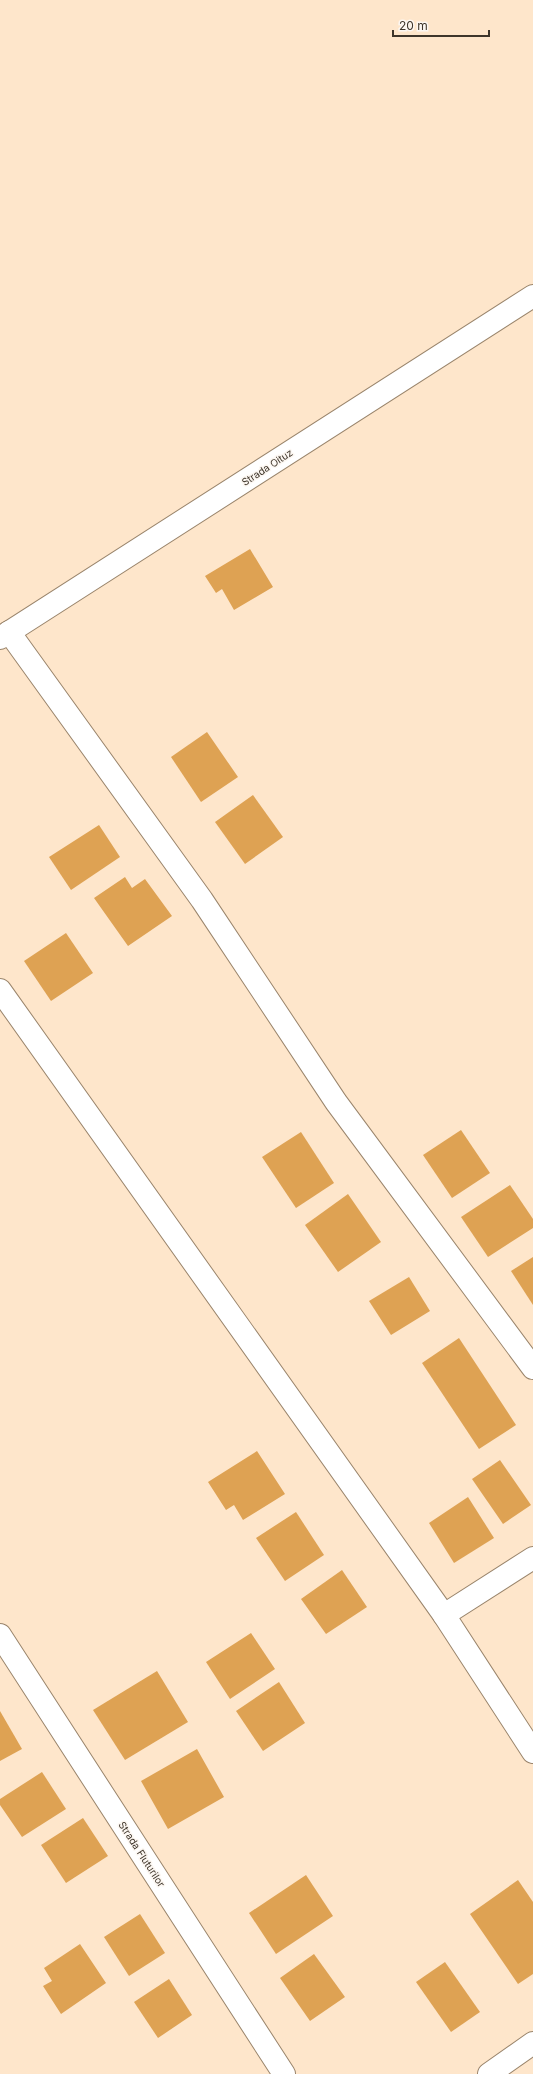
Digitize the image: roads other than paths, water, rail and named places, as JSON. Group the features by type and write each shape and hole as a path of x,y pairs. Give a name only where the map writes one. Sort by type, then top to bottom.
{"street":[{"name":"Strada Oituz","path":"5,635 533,296"},
{"path":"5,635 202,900 336,1102 533,1368"},
{"path":"0,990 444,1615 533,1752"},
{"path":"444,1615 533,1558"},
{"name":"Strada Fluturilor","path":"0,1635 284,2074"},
{"path":"489,2074 533,2043"}]}
